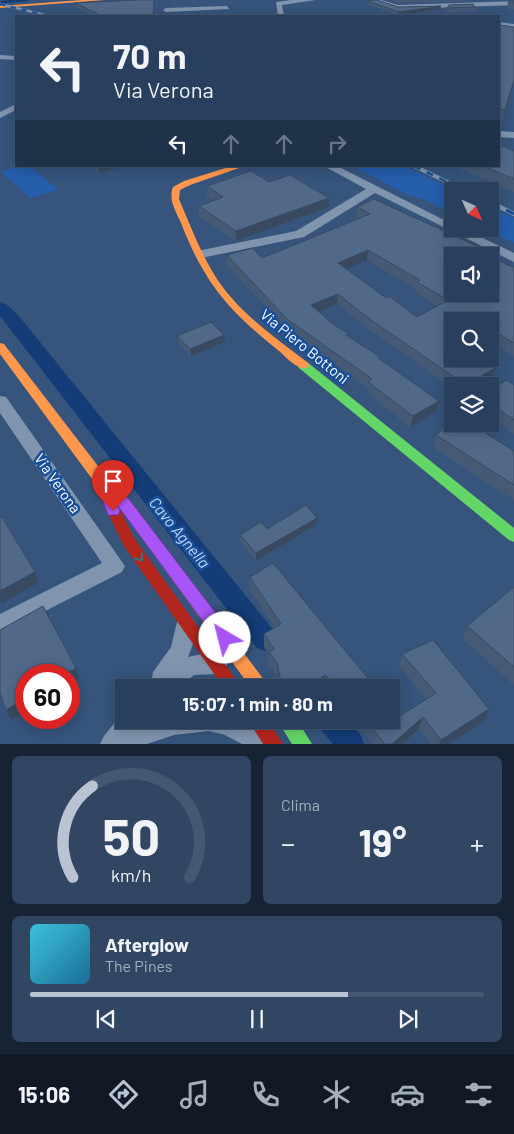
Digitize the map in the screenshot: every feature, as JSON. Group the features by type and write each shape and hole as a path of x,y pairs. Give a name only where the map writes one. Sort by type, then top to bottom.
{"main road":[{"path":"0,7 103,0"},
{"name":"Via Piero Bottoni","path":"238,167 187,183 176,190 175,199 206,268 224,295 252,323 514,536"},
{"path":"1,347 103,483 118,496 255,679"},
{"path":"103,483 113,511 129,542 231,679"},
{"path":"263,729 274,744"},
{"path":"292,729 303,744"}],"street":[{"path":"166,0 166,13 226,8"},
{"path":"281,15 278,3 313,0"},
{"path":"374,0 398,7 514,3"},
{"path":"500,24 514,26"},
{"path":"0,57 15,58"},
{"path":"0,115 15,108"},
{"path":"500,134 514,135"},
{"path":"331,167 444,223"},
{"path":"201,254 300,234 374,189"},
{"path":"474,238 514,258"},
{"name":"Via Verona","path":"0,401 115,566 0,624"},
{"path":"146,533 153,551 168,577 233,666 233,679"},
{"path":"162,679 180,655 185,639 185,619"},
{"path":"171,679 192,664 201,662 230,679"},
{"path":"112,744 124,729"},
{"path":"118,744 154,729"},
{"path":"242,729 263,744"},
{"path":"278,729 289,744"}],"shaded area":[{"path":"17,167 31,167 58,190 30,198 1,172"},
{"path":"355,167 407,167 444,185 444,209 406,194"},
{"path":"499,211 514,218 514,243 499,236"}],"building":[{"path":"154,0 153,15 100,15 75,3"},
{"path":"372,0 398,7 441,6 399,12 368,1"},
{"path":"473,4 475,7 447,8 449,5"},
{"path":"500,25 514,27 514,80 505,110 500,109"},
{"path":"503,146 514,151 514,179 485,167 500,167 500,148"},
{"path":"251,171 269,182 290,175 329,198 236,231 199,206 223,197 207,186"},
{"path":"374,199 444,231 444,238 459,238 479,247 444,247 444,298 417,282 420,280 368,250 338,263 386,298 389,296 417,317 444,302 499,302 499,260 514,267 514,343 499,334 499,312 444,312 444,367 495,368 480,377 454,377 371,320 338,294 311,305 333,324 349,334 346,335 380,357 378,358 439,401 413,416 368,382 372,379 287,319 227,255 252,248 262,258 370,214 357,207"},
{"path":"211,322 224,335 190,349 177,336"},
{"path":"506,380 514,385 514,420 499,409 499,386"},
{"path":"444,428 444,432 484,432 514,451 514,485 436,435"},
{"path":"306,505 317,518 256,553 240,535 261,522 267,529"},
{"path":"2,517 35,572 0,591 0,518"},
{"path":"273,563 369,679 329,679 325,675 319,679 282,679 277,663 269,652 274,649 264,634 281,624 250,577"},
{"path":"514,587 514,667 467,626"},
{"path":"43,606 74,664 15,664 15,705 6,710 0,693 0,630"},
{"path":"433,640 489,709 441,740 423,717 392,744 385,744 373,729 400,729 400,716 436,693 402,654"}],"waterway":[{"path":"2,2 28,0"},
{"name":"Cavo Agnella","path":"0,307 12,318 266,640"},
{"name":"Cavo Agnella","path":"338,729 350,744"}],"railway":[{"path":"0,4 45,15"},
{"path":"416,167 447,182"},
{"path":"499,206 514,214"}],"traffic: fast":[{"path":"303,365 514,536"},
{"path":"292,729 303,744"}],"traffic: slow":[{"path":"0,7 103,0"},
{"path":"238,167 187,183 176,189 175,199 202,261 224,295 252,323 303,365"},
{"path":"0,346 103,483 118,496 130,511 255,679"}],"traffic: jam":[{"path":"107,497 129,542 228,679"},
{"path":"263,729 274,744"}],"route":[{"path":"113,511 103,483 118,496 130,511 225,638"}]}
